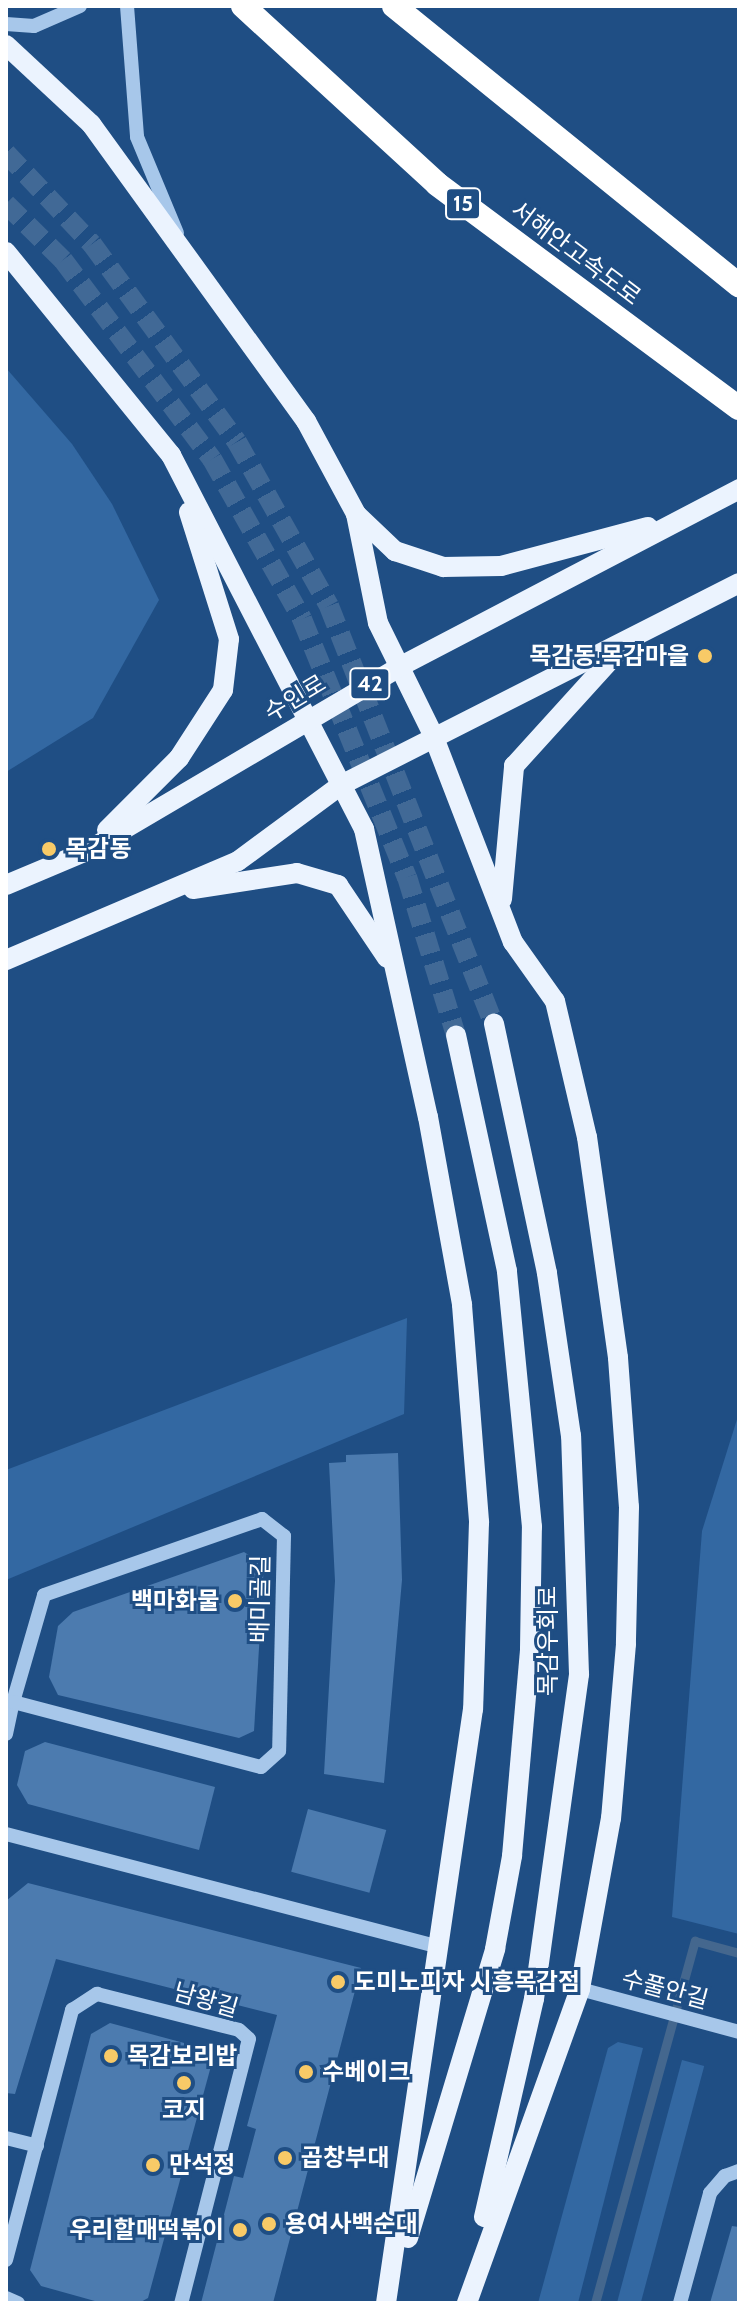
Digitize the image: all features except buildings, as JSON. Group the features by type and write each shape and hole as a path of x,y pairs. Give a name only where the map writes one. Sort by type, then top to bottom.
{"highway":[{"name":"서해안고속도로","path":"243,6 437,184 739,408"},
{"path":"394,6 739,285"}],"main road":[{"path":"6,45 91,124 306,421 356,514 378,623 433,735 513,942 555,1001 587,1137 618,1358 629,1507 626,1644 611,1818 580,1989 466,2303"},
{"path":"6,252 171,455 372,846 392,966 428,1117 462,1305 479,1522 473,1709 441,1947 387,2303"},
{"path":"87,851 179,758 223,690 229,639 171,455"},
{"name":"수인로","path":"6,885 87,851 399,667 739,489"},
{"path":"356,514 395,551 443,567 501,566 686,516"},
{"path":"6,960 238,861 341,785 433,735 739,583"},
{"path":"501,907 514,766 533,737 632,636"},
{"path":"165,894 297,873 338,885 392,966"},
{"name":"목감우회로","path":"466,2303 534,1999 579,1674 571,1436 547,1273 494,1024"},
{"name":"목감우회로","path":"387,2303 495,1949 512,1856 530,1649 532,1527 507,1271 456,1035"}],"street":[{"path":"6,24 34,26 80,6"},
{"path":"127,6 137,137 185,251"},
{"name":"배미골길","path":"6,1734 13,1702 44,1595 262,1519 284,1536 279,1751 261,1767 13,1702"},
{"path":"6,1834 441,1947"},
{"name":"수풀안길","path":"580,1989 739,2032"},
{"name":"남왕길","path":"6,2260 72,2010 84,1998 97,1994 239,2030 249,2039 181,2303"},
{"path":"6,2138 37,2146"},
{"path":"680,2303 710,2193 725,2176 739,2171"},
{"path":"6,2298 18,2303"}],"shaded area":[{"path":"6,368 72,444 112,504 159,600 93,718 6,772"},
{"path":"407,1318 404,1414 6,1580 6,1470"},
{"path":"739,1413 739,1934 672,1917 702,1531"},
{"path":"618,2042 643,2048 578,2303 538,2303 608,2048"},
{"path":"682,2060 704,2066 641,2303 617,2303"}],"waterway":[{"path":"595,2303 695,1941 739,1953"}],"tunnel":[{"path":"6,153 92,244 237,442 329,606 494,1024"},
{"path":"6,204 63,260 212,459 302,619 407,877 456,1035"}],"place":[{"name":"목감동.목감마을","path":"705,656"},
{"name":"목감동","path":"49,849"},
{"name":"백마화물","path":"235,1601"},
{"name":"도미노피자 시흥목감점","path":"338,1982"},
{"name":"목감보리밥","path":"111,2056"},
{"name":"수베이크","path":"306,2072"},
{"name":"코지","path":"184,2083"},
{"name":"곱창부대","path":"285,2158"},
{"name":"만석정","path":"153,2165"},
{"name":"용여사백순대","path":"269,2224"},
{"name":"우리할매떡볶이","path":"240,2230"}]}
